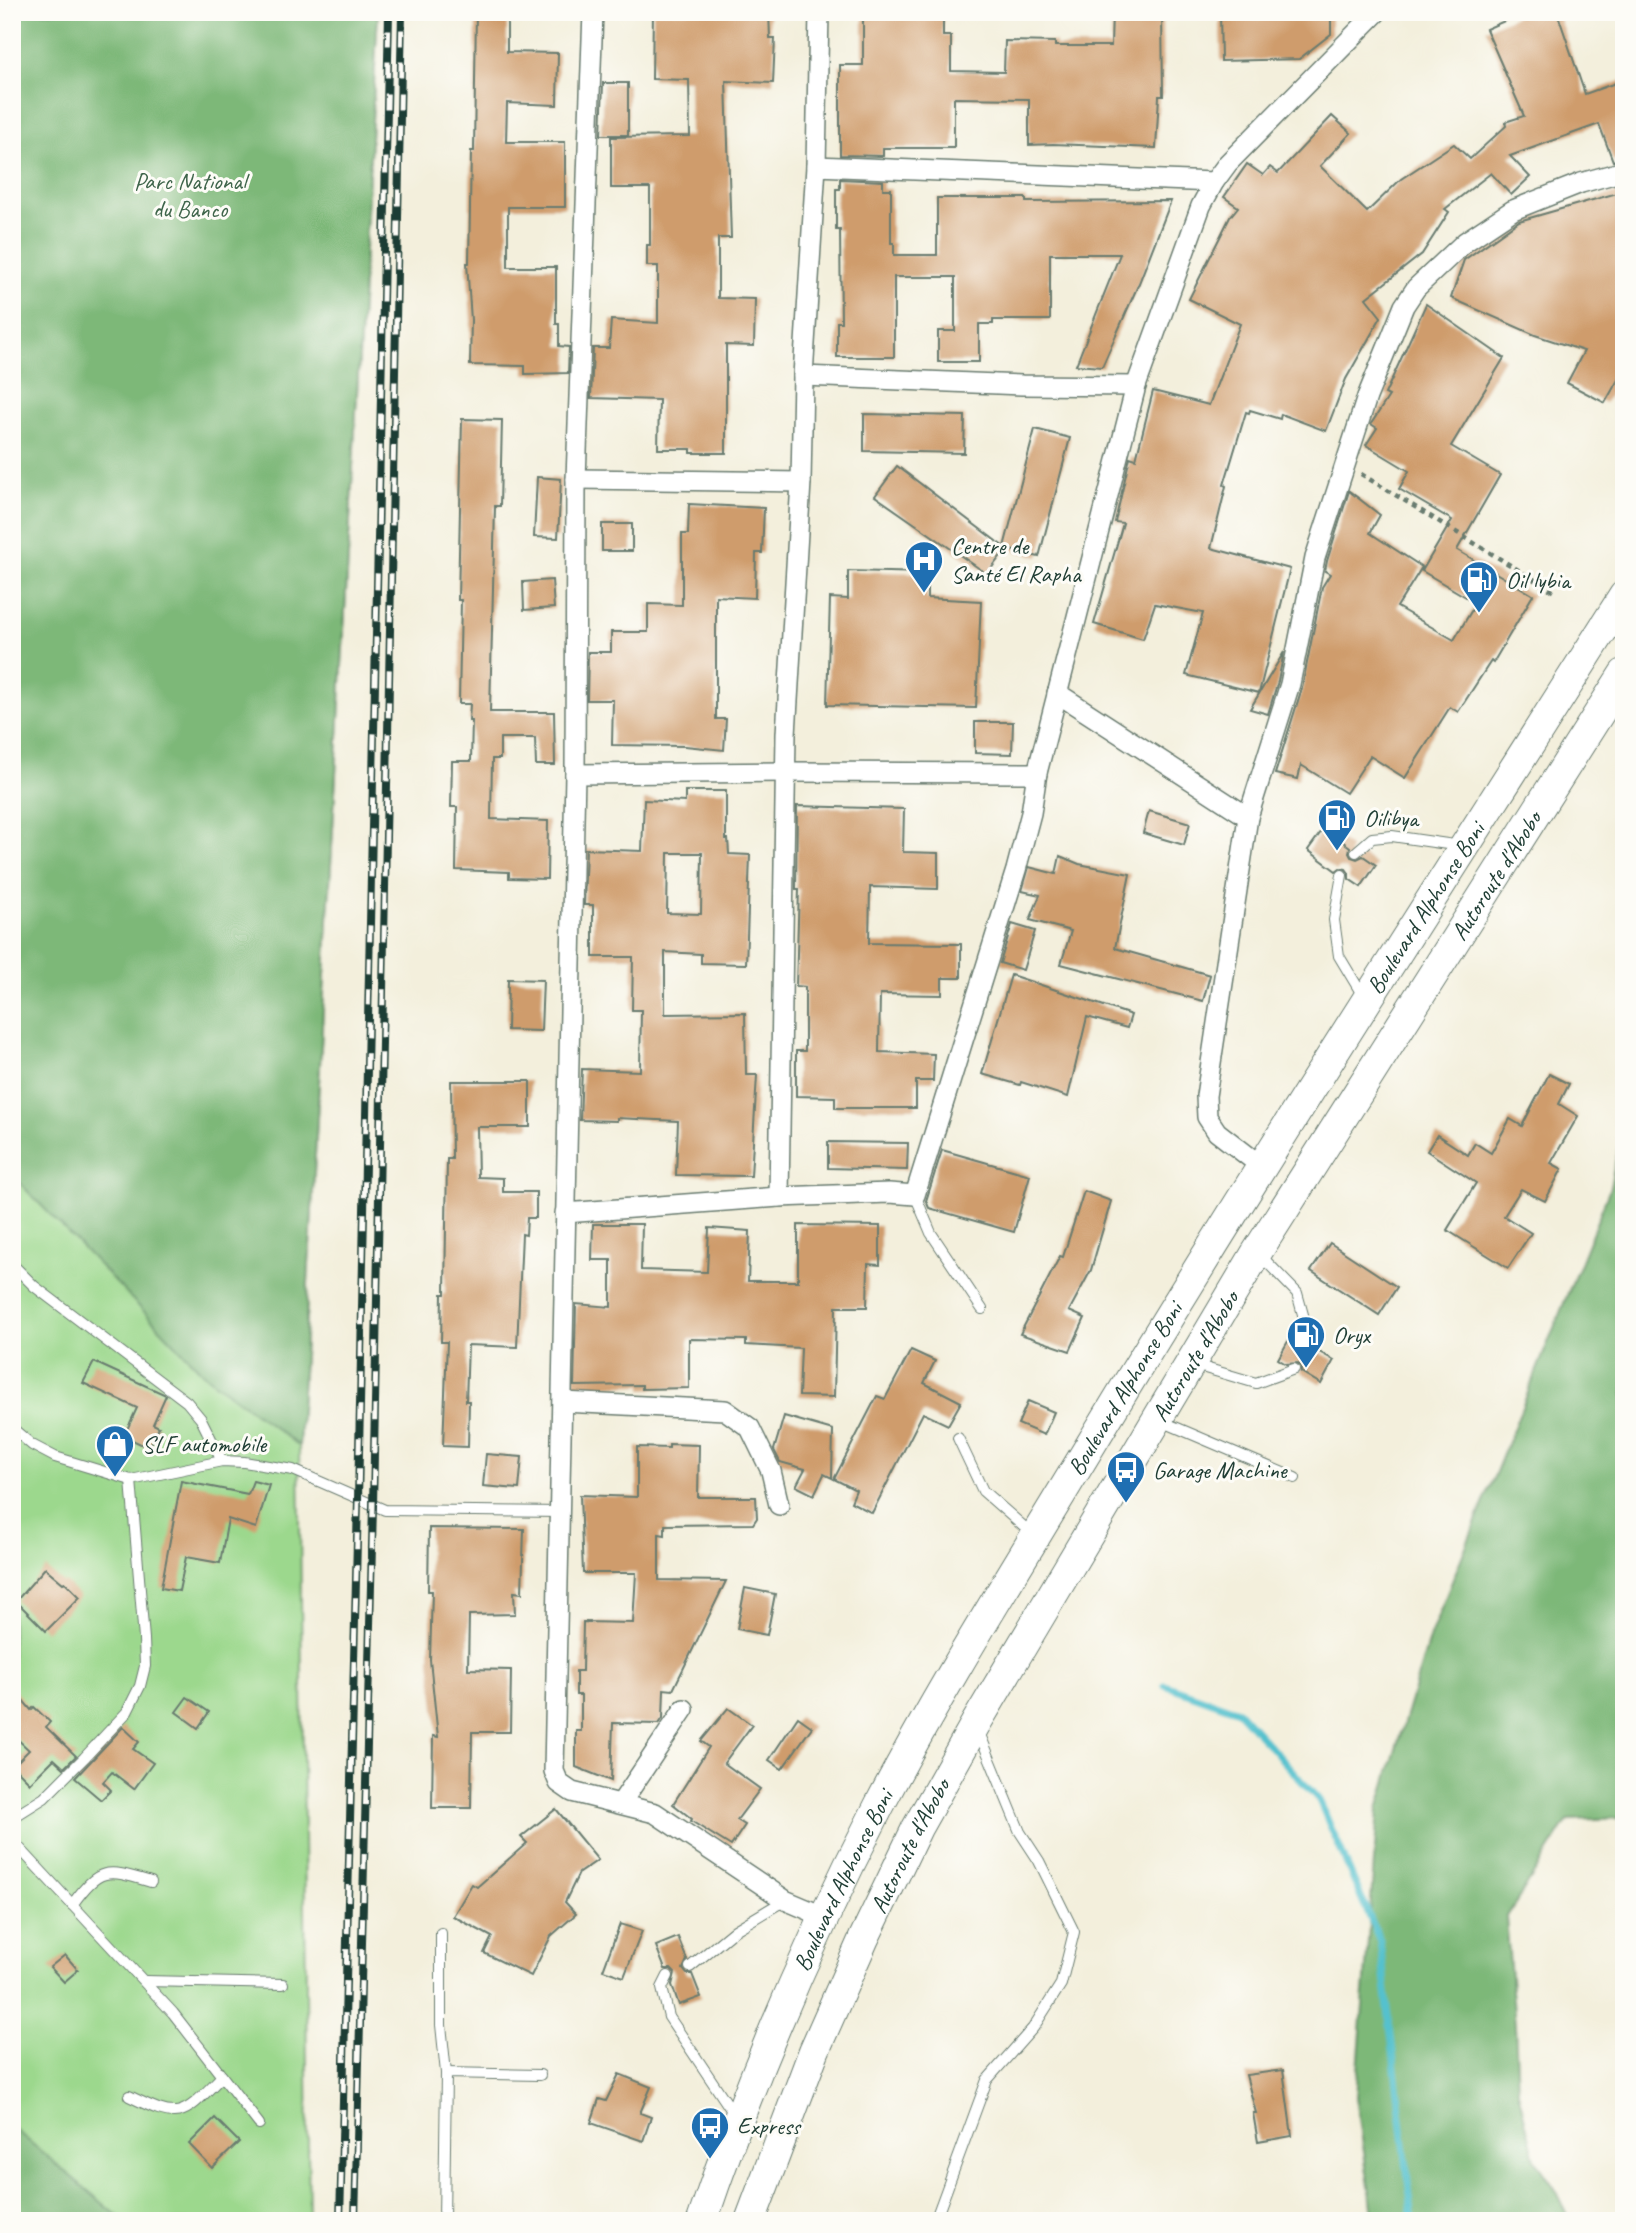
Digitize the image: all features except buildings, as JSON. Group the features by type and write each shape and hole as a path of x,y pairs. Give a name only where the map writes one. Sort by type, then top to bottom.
{"main road":[{"name":"Boulevard Alphonse Boni","path":"702,2221 772,2035 825,1917 878,1807 933,1707 1261,1166 1624,596"},
{"name":"Autoroute d'Abobo","path":"750,2221 809,2064 864,1938 918,1828 976,1723 1257,1252 1624,674"}],"street":[{"path":"593,12 576,479 575,775 554,1771 559,1783 572,1792 621,1802 656,1813 785,1900 825,1917"},
{"path":"779,1197 788,772 786,734 816,166 820,12"},
{"path":"565,1213 779,1197 889,1193 915,1195 1016,870 1031,813 1037,773 1136,386 1201,206 1214,181 1228,163 1377,12"},
{"path":"816,166 1214,181"},
{"path":"1261,1166 1217,1132 1208,1117 1206,1097 1248,817 1290,684 1315,558 1367,397 1404,306 1416,288 1465,243 1513,210 1581,183 1624,172"},
{"path":"803,376 1022,385 1136,386"},
{"path":"576,479 801,482"},
{"path":"1057,693 1248,817"},
{"path":"575,775 1037,773"},
{"path":"563,1402 725,1410 750,1428 771,1471 779,1505"},
{"path":"621,1802 684,1709"}],"lane":[{"path":"1356,852 1372,838 1392,836 1465,846"},
{"path":"1342,875 1334,920 1339,956 1366,1002"},
{"path":"915,1195 931,1233 982,1310"},
{"path":"1257,1252 1297,1293 1307,1329 1308,1345"},
{"path":"12,1264 43,1294 187,1402 201,1419 222,1461"},
{"path":"1191,1363 1256,1383 1294,1368"},
{"path":"1157,1419 1295,1478"},
{"path":"12,1428 32,1445 55,1457 131,1480 222,1461 244,1462 293,1470 385,1510 560,1512"},
{"path":"958,1438 983,1491 1035,1537"},
{"path":"12,1818 44,1798 84,1759 127,1712 140,1686 145,1666 144,1639 131,1480"},
{"path":"935,2221 987,2080 1033,2028 1061,1984 1073,1932 1039,1861 1020,1832 976,1723"},
{"path":"12,1840 173,2013 259,2124"},
{"path":"72,1905 95,1877 108,1873 120,1873 151,1882"},
{"path":"690,1967 735,1930 785,1900"},
{"path":"441,1933 441,2025 446,2073 444,2221"},
{"path":"668,1976 662,1988 669,2017 739,2120"},
{"path":"145,1981 283,1984"},
{"path":"446,2073 540,2075"},
{"path":"129,2096 161,2112 177,2113 189,2110 222,2076"}],"path":[{"path":"1345,465 1556,593"}],"green space":[{"name":"Parc National du Banco","path":"12,12 378,12 299,1446 309,2221 12,2221"},
{"name":"Parc National du Banco","path":"12,12 378,12 299,1446 207,1377 12,1175"},
{"path":"1624,1122 1624,1818 1568,1820 1506,1918 1518,2092 1535,2159 1556,2190 1571,2221 1374,2221 1356,2097 1378,1809 1430,1636 1609,1191"},
{"path":"12,2127 124,2221 12,2221"}],"waterway":[{"path":"1165,1685 1238,1711 1319,1800 1380,1941 1413,2221"}],"railway":[{"path":"340,2221 389,12"},
{"path":"355,2221 373,1506 402,12"}],"place":[{"name":"Centre de Santé El Rapha","path":"924,594"},
{"name":"Oil lybia","path":"1479,614"},
{"name":"Oilibya","path":"1337,852"},
{"name":"Oryx","path":"1306,1369"},
{"name":"SLF automobile","path":"115,1478"},
{"name":"Garage Machine","path":"1126,1504"},
{"name":"Express","path":"710,2160"}]}
